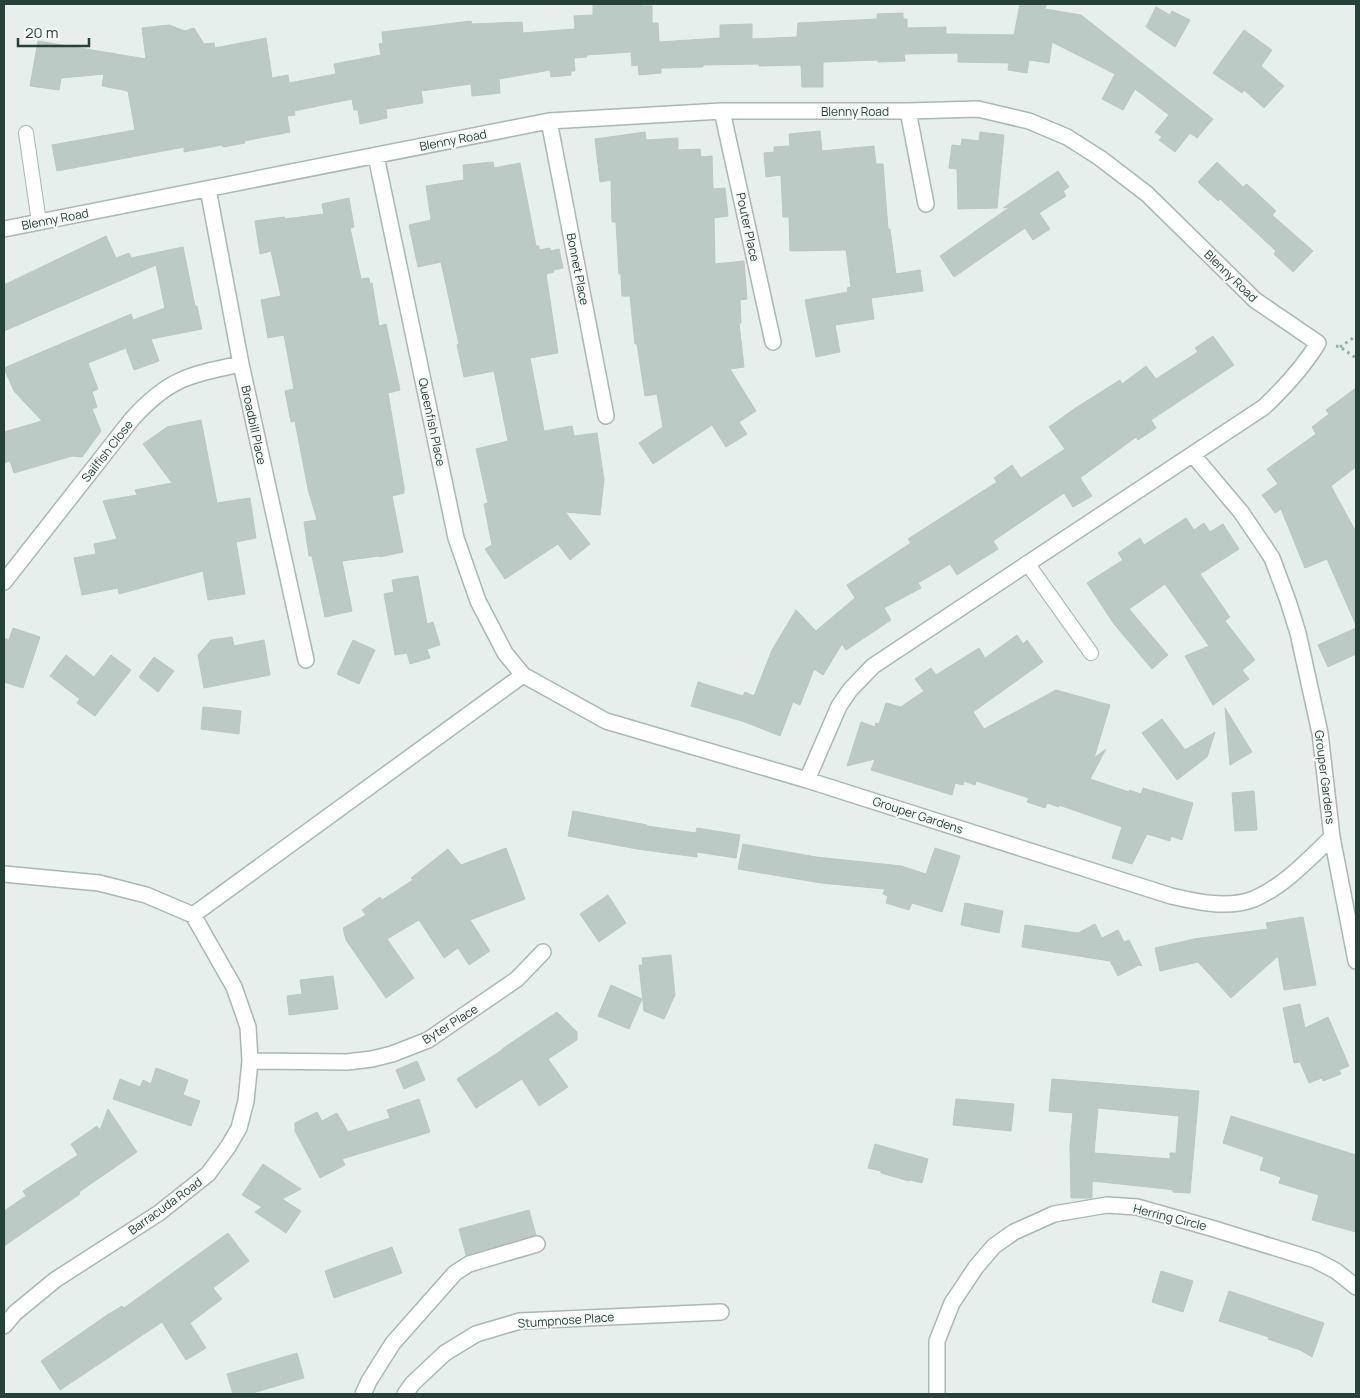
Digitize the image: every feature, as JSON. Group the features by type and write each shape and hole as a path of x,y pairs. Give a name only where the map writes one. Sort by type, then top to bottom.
{"street":[{"name":"Blenny Road","path":"4,229 549,121 722,111 978,109 1029,121 1067,137 1100,158 1148,194 1255,300 1318,343 1306,362 1285,388 1264,407 1193,455"},
{"name":"Pouter Place","path":"722,111 773,342"},
{"path":"908,111 926,204"},
{"name":"Bonnet Place","path":"549,121 606,416"},
{"name":"Queenfish Place","path":"376,156 456,538 478,601 505,653 523,675"},
{"name":"Broadbill Place","path":"208,189 241,364 306,660"},
{"name":"Sailfish Close","path":"4,582 147,402 177,381 195,374 241,364"},
{"path":"807,780 839,706 859,679 873,666 1193,455"},
{"name":"Grouper Gardens","path":"523,675 606,721 807,780 1171,896 1214,904 1253,899 1288,877 1332,837 1320,733 1298,633 1272,558 1241,512 1193,455"},
{"path":"4,874 99,883 146,896 193,915 523,675"},
{"path":"1332,837 1356,961"},
{"name":"Barracuda Road","path":"4,1326 15,1314 55,1280 159,1213 208,1174 239,1128 246,1101 250,1061 248,1027 234,987 193,915"},
{"name":"Byter Place","path":"250,1061 347,1062 372,1059 428,1040 517,979 543,952"},
{"name":"Herring Circle","path":"936,1394 937,1341 952,1303 976,1267 994,1246 1014,1232 1054,1214 1107,1205 1137,1207 1315,1260 1336,1271 1356,1287"},
{"path":"363,1394 393,1343 455,1273 469,1264 537,1244"},
{"name":"Stumpnose Place","path":"405,1394 413,1383 445,1353 476,1334 520,1321 721,1312"}],"lane":[{"path":"26,133 39,222"},
{"path":"1028,563 1091,653"}],"path":[{"path":"1340,346 1356,336"}],"building":[{"path":"593,4 642,4 642,6 652,6 652,23 658,23 659,42 720,38 720,25 752,24 752,39 797,37 798,23 877,19 877,14 903,13 903,19 907,19 907,28 946,27 946,34 1014,35 1020,4 1046,4 1045,9 1081,15 1213,119 1197,138 1190,133 1175,152 1159,140 1162,137 1155,132 1169,115 1135,89 1123,110 1102,99 1115,74 1052,42 1049,63 1029,60 1027,73 1008,70 1009,63 958,62 958,53 904,54 905,61 823,62 823,87 802,87 801,65 703,65 703,67 661,68 661,73 639,75 638,65 632,66 631,52 586,55 587,57 574,58 575,71 571,71 571,75 551,77 550,70 499,79 500,93 472,96 471,84 421,91 423,103 386,109 387,118 360,124 358,110 354,110 352,99 294,111 295,115 287,116 290,132 244,141 245,143 184,152 184,147 57,171 52,145 135,130 128,91 102,86 104,74 61,78 59,90 30,86 38,41 146,59 142,28 169,25 185,31 194,28 204,44 214,43 215,48 266,38 272,78 288,75 289,83 336,74 334,64 381,55 379,44 383,43 382,32 471,21 472,24 522,22 523,33 575,29 574,16 593,15"},
{"path":"1156,7 1170,15 1172,11 1190,20 1175,47 1146,27"},
{"path":"1244,30 1272,50 1261,66 1284,86 1264,108 1244,90 1242,93 1213,73"},
{"path":"820,131 822,151 874,146 876,164 883,164 888,229 890,229 896,274 920,270 923,291 871,298 874,319 835,325 840,352 816,357 805,300 848,292 847,288 851,287 846,250 790,251 789,217 783,217 781,175 766,177 764,153 774,152 774,147 790,146 789,134"},
{"path":"645,132 646,140 678,138 678,150 700,149 701,157 712,156 713,189 725,188 728,216 714,218 715,264 744,261 747,299 740,300 741,323 739,323 744,367 730,369 756,411 739,422 747,434 726,447 712,425 653,464 639,443 663,427 657,394 645,396 637,344 635,344 630,296 622,296 616,222 612,222 611,180 600,182 595,139"},
{"path":"980,132 1004,135 997,208 958,209 957,169 949,168 952,145 961,146 962,139 979,141"},
{"path":"493,162 494,168 520,163 536,246 539,246 539,250 550,248 550,251 559,249 563,268 546,274 558,353 530,358 544,431 572,426 574,436 597,433 604,480 600,515 565,512 590,544 570,560 558,544 505,579 485,549 492,545 484,504 488,503 476,449 508,441 494,371 464,377 457,345 459,344 441,262 418,267 409,225 431,220 426,186 464,180 463,165"},
{"path":"1217,162 1243,187 1247,184 1276,211 1272,215 1313,251 1293,272 1274,254 1276,251 1220,199 1218,201 1198,182"},
{"path":"1058,171 1069,187 1063,191 1066,196 1039,213 1050,229 1033,240 1025,228 954,277 940,256 1010,207 1003,208"},
{"path":"349,198 354,227 350,228 361,279 369,278 370,284 372,283 379,326 386,324 400,390 388,393 404,487 404,493 392,496 403,552 380,557 342,561 352,611 325,617 312,556 309,556 304,522 317,520 308,489 295,421 291,422 285,391 294,389 284,335 268,338 261,300 281,296 271,251 260,254 255,221 324,214 322,204"},
{"path":"106,236 116,258 129,253 131,258 183,247 195,306 197,306 202,329 151,339 159,361 134,370 126,348 88,363 98,389 92,392 97,407 92,409 101,431 82,457 72,456 14,473 10,461 4,463 4,432 42,421 14,391 4,368 131,314 133,320 165,308 156,265 4,331 4,285"},
{"path":"1213,336 1234,365 1151,420 1156,428 1138,440 1136,437 1080,478 1092,496 1073,507 1064,493 993,541 998,549 957,575 950,564 918,583 921,588 884,608 891,620 846,650 842,644 823,675 814,669 800,705 793,702 780,736 745,722 691,706 698,682 743,696 745,692 754,696 772,650 796,610 816,631 855,598 847,585 911,543 908,539 997,482 994,478 1012,465 1021,478 1065,449 1049,427 1120,380 1122,384 1146,366 1156,379 1198,352 1195,348"},
{"path":"1356,388 1356,467 1331,486 1356,532 1356,625 1327,559 1305,568 1281,509 1275,513 1262,495 1278,484 1267,469 1316,434 1312,427 1329,414 1326,410"},
{"path":"201,420 217,503 250,498 256,538 236,542 245,594 208,600 203,571 119,594 118,588 82,595 74,558 96,554 94,544 117,539 103,501 137,495 135,490 172,483 143,444 167,427"},
{"path":"1186,518 1194,530 1204,523 1210,532 1223,524 1239,549 1200,574 1230,617 1225,621 1255,660 1242,670 1249,679 1213,705 1185,656 1209,646 1165,584 1129,609 1168,655 1152,669 1114,624 1087,583 1123,560 1118,553 1140,538 1144,545"},
{"path":"418,576 427,624 433,622 440,645 427,649 430,658 410,664 407,653 395,655 384,594 394,592 392,580"},
{"path":"13,628 40,637 23,688 4,682 4,638 9,640"},
{"path":"1356,628 1356,654 1328,667 1318,645"},
{"path":"1017,635 1023,644 1027,640 1043,662 973,712 984,729 1056,690 1110,705 1094,758 1106,749 1090,779 1129,792 1129,790 1141,794 1143,788 1193,803 1182,840 1171,836 1170,841 1147,834 1132,864 1112,858 1122,827 1059,805 1059,807 1047,803 1045,808 1027,802 1029,798 976,781 975,785 964,781 963,785 955,783 952,795 871,770 875,759 847,766 861,722 875,727 876,723 879,724 886,703 901,707 924,691 915,679 931,668 936,675 979,648 985,658"},
{"path":"232,637 234,646 264,640 270,675 204,688 198,655 211,640"},
{"path":"353,640 375,650 359,684 337,674"},
{"path":"66,655 94,677 111,655 131,670 95,716 77,703 80,699 50,676"},
{"path":"154,657 174,671 158,692 139,677"},
{"path":"203,707 241,711 239,734 201,729"},
{"path":"1225,708 1252,752 1230,765"},
{"path":"1162,719 1185,750 1215,732 1207,757 1177,780 1142,733"},
{"path":"1254,791 1257,830 1235,831 1232,793"},
{"path":"573,811 647,826 696,833 697,828 740,835 736,858 697,852 697,857 637,849 568,836"},
{"path":"743,844 816,857 901,866 926,874 935,848 960,856 942,912 912,903 909,910 886,903 888,896 883,894 885,889 821,883 738,869"},
{"path":"506,848 525,899 470,920 490,951 469,965 458,948 444,958 419,920 387,939 414,978 386,998 346,940 343,928 366,915 362,910 380,897 382,900 413,880 411,878 448,849 461,865"},
{"path":"608,895 626,923 599,942 580,914"},
{"path":"965,903 1003,911 999,933 961,925"},
{"path":"1303,917 1316,985 1284,990 1278,956 1231,998 1198,962 1160,971 1155,948 1194,939 1268,929 1266,923"},
{"path":"1095,924 1102,938 1118,930 1124,942 1129,940 1142,966 1139,965 1118,976 1110,961 1022,947 1025,925 1078,933"},
{"path":"671,955 675,995 664,1019 644,1011 639,965 643,965 642,958"},
{"path":"333,976 338,1009 289,1015 287,996 302,994 300,980"},
{"path":"611,985 642,999 629,1029 598,1016"},
{"path":"1300,1004 1305,1028 1328,1017 1349,1066 1339,1070 1341,1074 1323,1081 1322,1078 1309,1083 1300,1062 1294,1063 1283,1008"},
{"path":"557,1012 577,1032 577,1040 548,1059 568,1087 539,1106 522,1079 476,1108 457,1079"},
{"path":"417,1061 425,1080 404,1089 396,1070"},
{"path":"156,1068 188,1080 183,1095 200,1101 191,1126 113,1099 120,1079 140,1087 143,1080 151,1084"},
{"path":"1052,1079 1199,1091 1190,1193 1092,1181 1092,1198 1071,1198 1070,1146 1073,1113 1049,1111","holes":["1098,1108 1179,1116 1176,1153 1170,1153 1170,1159 1094,1153"]},
{"path":"419,1099 430,1132 342,1159 345,1165 320,1178 295,1131 295,1123 317,1112 322,1121 337,1113 348,1132 390,1118 387,1110"},
{"path":"956,1099 1014,1104 1011,1131 953,1125"},
{"path":"108,1109 137,1152 4,1246 4,1211 26,1196 23,1191 78,1155 71,1144 97,1126 100,1130"},
{"path":"1231,1116 1356,1155 1356,1232 1312,1220 1319,1195 1279,1183 1281,1177 1260,1170 1264,1157 1223,1143"},
{"path":"875,1144 928,1159 922,1183 909,1181 868,1168"},
{"path":"263,1164 301,1189 282,1199 301,1211 286,1233 255,1212 262,1207 242,1195"},
{"path":"529,1210 536,1235 466,1255 459,1229"},
{"path":"228,1233 249,1261 213,1288 222,1299 190,1323 206,1348 186,1360 162,1322 60,1390 41,1361 107,1315 122,1306 124,1308"},
{"path":"392,1247 402,1273 334,1298 325,1271"},
{"path":"1161,1271 1193,1281 1183,1312 1152,1302"},
{"path":"1229,1291 1324,1323 1312,1357 1300,1350 1268,1339 1269,1337 1219,1321"},
{"path":"297,1353 304,1378 249,1394 233,1394 227,1374"}]}
